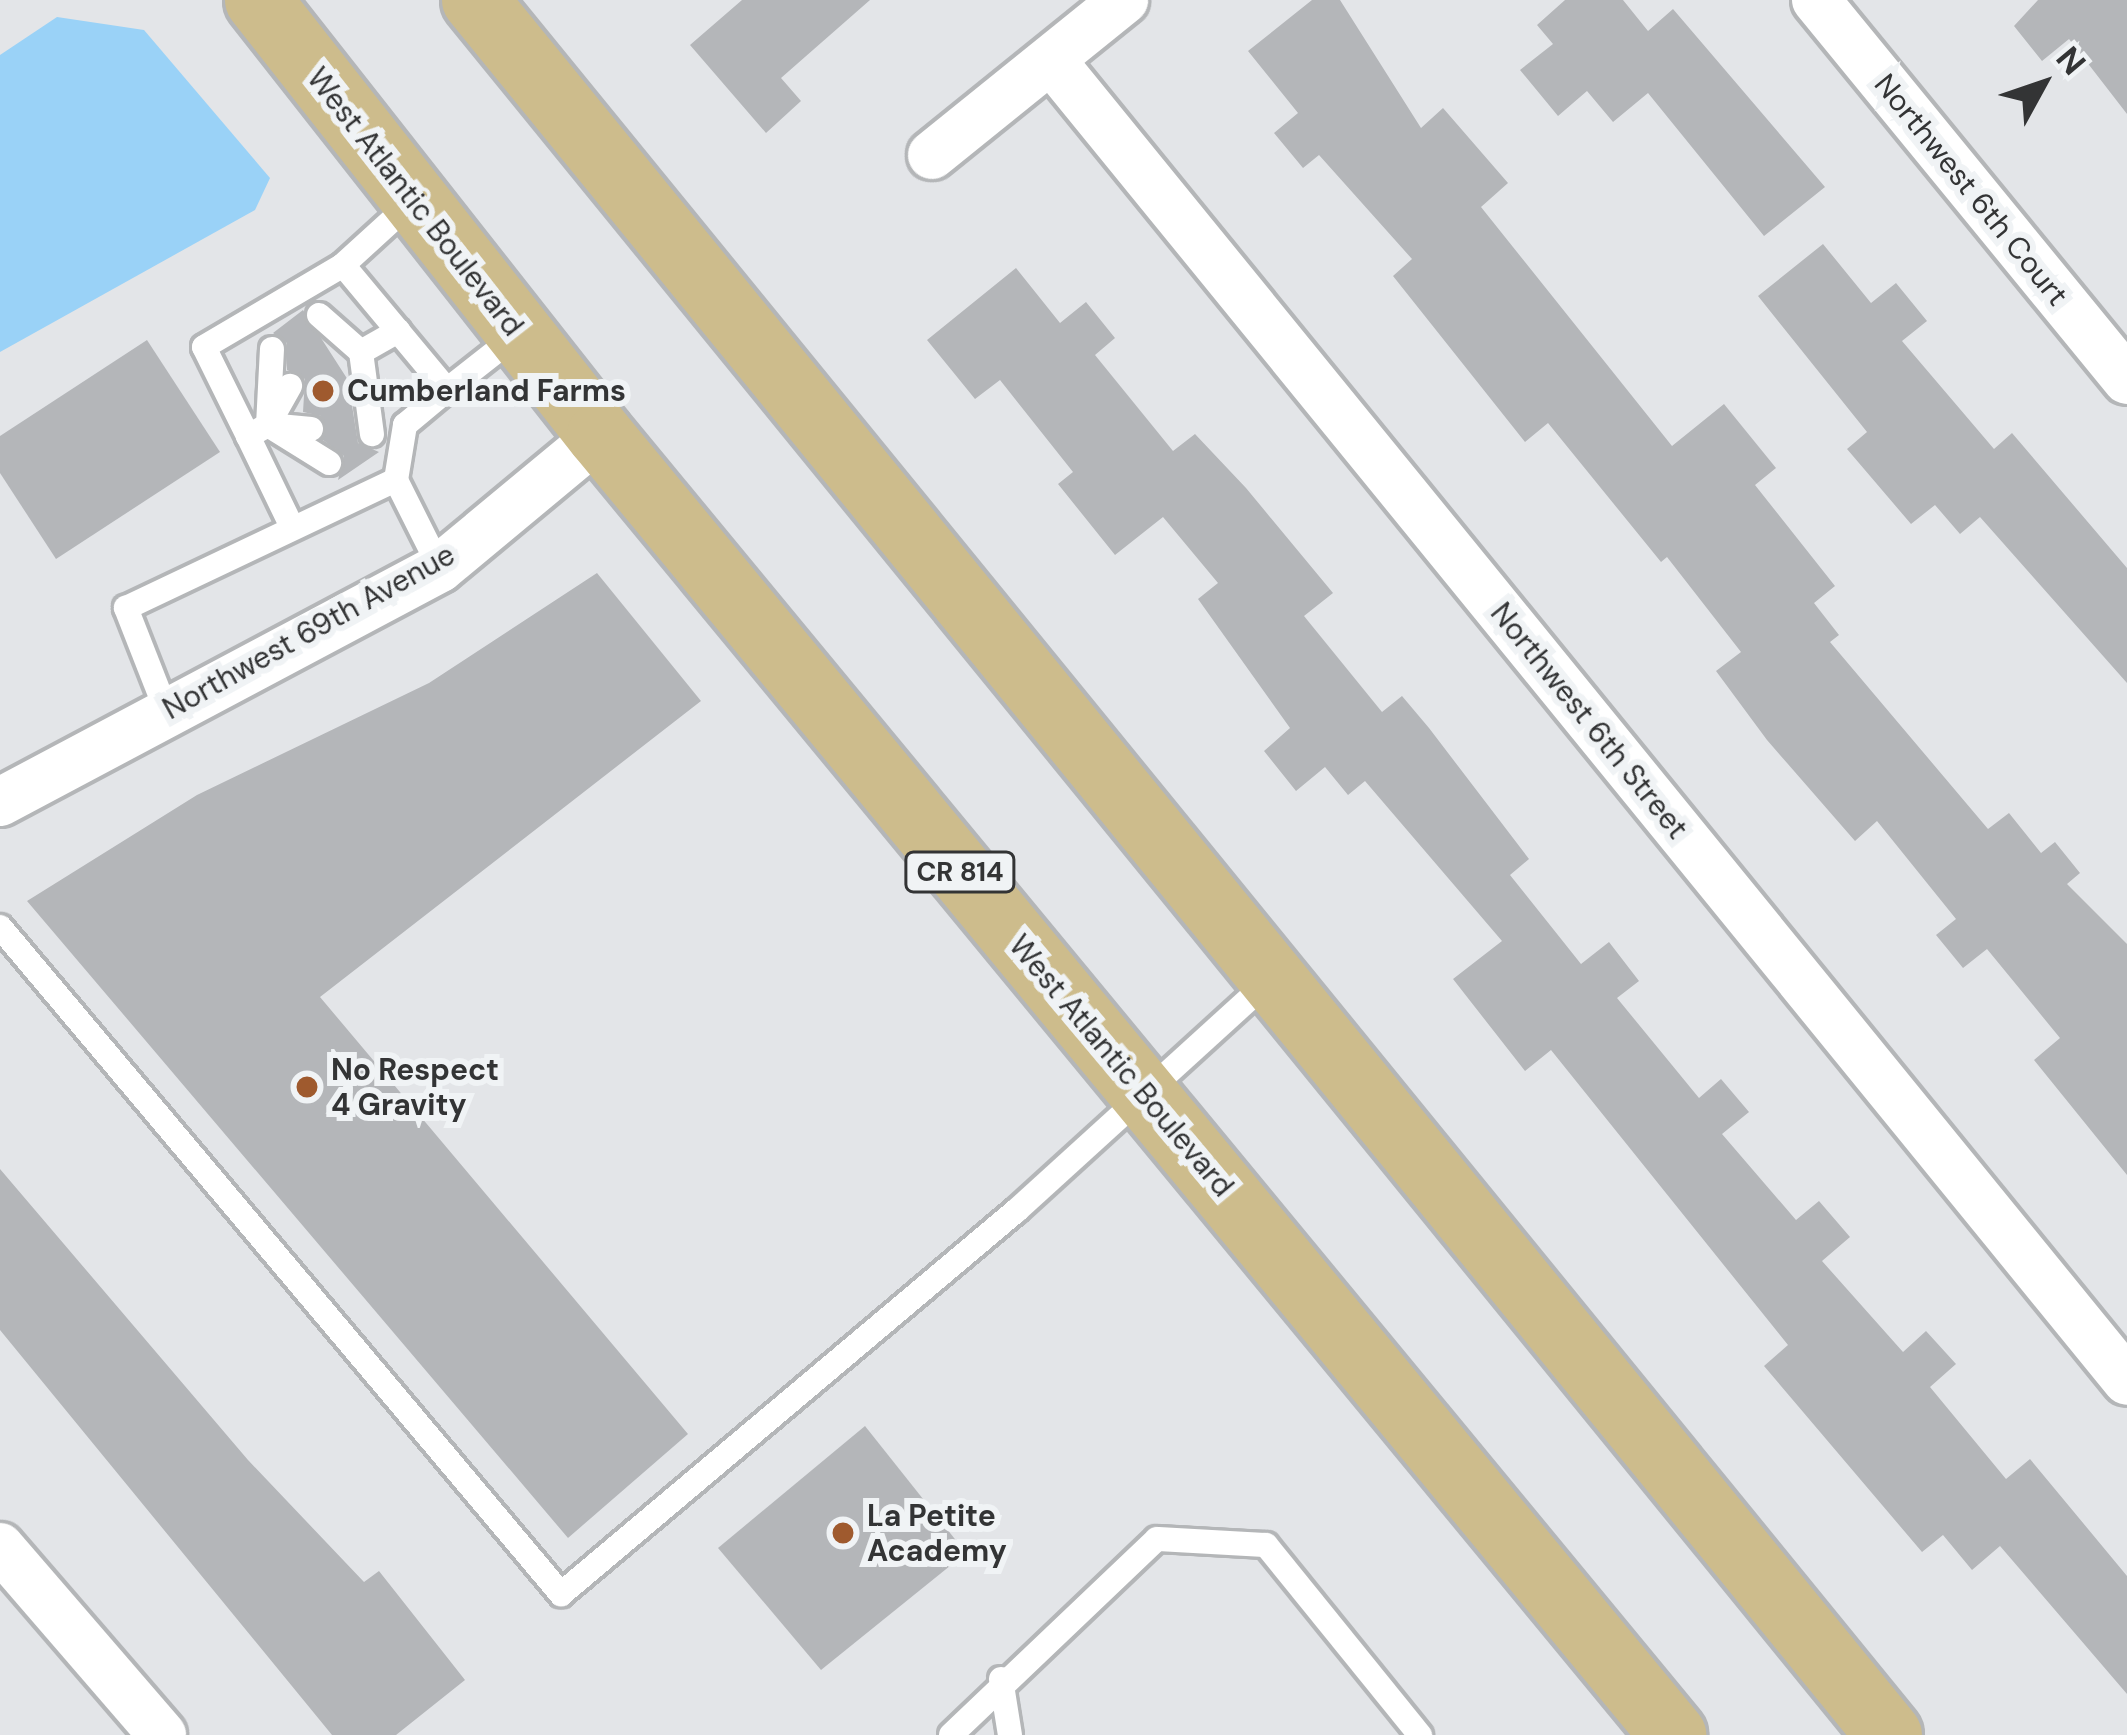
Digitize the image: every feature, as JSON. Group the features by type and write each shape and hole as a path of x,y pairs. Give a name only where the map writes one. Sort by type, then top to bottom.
{"main road":[{"name":"West Atlantic Boulevard","path":"258,0 412,202 600,434 1673,1735"},
{"path":"475,0 1889,1735"}],"street":[{"path":"932,155 1124,0"},
{"name":"Northwest 6th Court","path":"1816,0 2127,380"},
{"name":"Northwest 6th Street","path":"1052,61 2127,1382"},
{"name":"Northwest 69th Avenue","path":"0,802 440,568 600,434"},
{"path":"0,1547 163,1735"}],"lane":[{"path":"292,527 258,430 204,347 344,265 412,202"},
{"path":"344,265 447,390"},
{"path":"319,315 348,352 372,434"},
{"path":"348,352 398,331"},
{"path":"440,568 396,480 405,425 519,334"},
{"path":"258,430 272,349"},
{"path":"348,352 355,396"},
{"path":"258,430 290,386"},
{"path":"258,430 311,429"},
{"path":"258,430 329,463"},
{"path":"166,710 126,608 396,480"},
{"path":"0,927 561,1594 1271,978"},
{"path":"951,1735 1001,1679 1157,1540 1266,1545 1420,1735"},
{"path":"1001,1679 1010,1735"}],"water":[{"path":"57,17 144,30 270,178 255,210 0,352 0,55"}],"building":[{"path":"742,0 870,0 781,78 801,101 766,133 690,45"},
{"path":"1312,0 1340,0 1421,128 1443,108 1508,183 1481,207 1672,446 1724,404 1776,468 1755,485 1835,586 1814,603 1839,635 1830,642 1988,829 2009,813 2041,853 2055,842 2080,873 2067,884 2127,944 2127,1175 2034,1060 2060,1038 1987,949 1963,968 1936,935 1956,919 1877,821 1855,841 1767,740 1716,671 1741,652 1667,557 1661,562 1548,423 1525,442 1393,276 1412,259 1319,155 1303,168 1274,133 1298,113 1248,51"},
{"path":"1565,0 1623,0 1648,31 1673,9 1825,187 1764,236 1648,93 1613,122 1587,91 1558,116 1520,70 1553,44 1537,25"},
{"path":"2038,0 2127,0 2127,114 2069,39 2042,61 2014,26"},
{"path":"1823,244 1871,303 1896,283 1927,321 1902,341 1994,449 2012,433 2127,568 2127,683 1980,517 1960,534 1935,505 1911,524 1847,449 1867,432 1758,296"},
{"path":"1016,268 1060,323 1086,302 1115,338 1095,355 1173,451 1195,434 1246,488 1333,593 1304,616 1382,712 1402,696 1429,728 1529,859 1510,875 1581,964 1609,942 1639,981 1617,998 1699,1098 1721,1079 1749,1112 1722,1134 1796,1220 1819,1201 1850,1237 1822,1261 1903,1352 1926,1331 1956,1364 1930,1387 2006,1479 2030,1459 2127,1576 2127,1694 2000,1546 1972,1570 1943,1535 1922,1552 1764,1366 1788,1345 1551,1050 1525,1071 1453,979 1502,941 1365,781 1348,795 1325,767 1296,791 1264,751 1290,728 1198,599 1218,583 1163,517 1115,555 1058,484 1073,472 1000,380 975,399 927,340"},
{"name":"Cumberland Farms","path":"303,310 348,380 358,443 379,452 338,480 344,456 323,440 321,416 303,412 305,379 287,370 287,343 273,333"},
{"path":"147,340 220,452 56,559 0,473 0,436"},
{"path":"597,573 701,701 320,997 688,1434 568,1538 27,901 197,795 429,683"},
{"path":"0,1169 248,1460 364,1582 379,1571 465,1680 396,1735 332,1735 0,1330"},
{"name":"La Petite Academy","path":"865,1426 966,1553 821,1670 718,1548"}],"place":[{"name":"Cumberland Farms","path":"323,391"},
{"name":"No Respect 4 Gravity","path":"307,1087"},
{"name":"La Petite Academy","path":"843,1533"}]}
